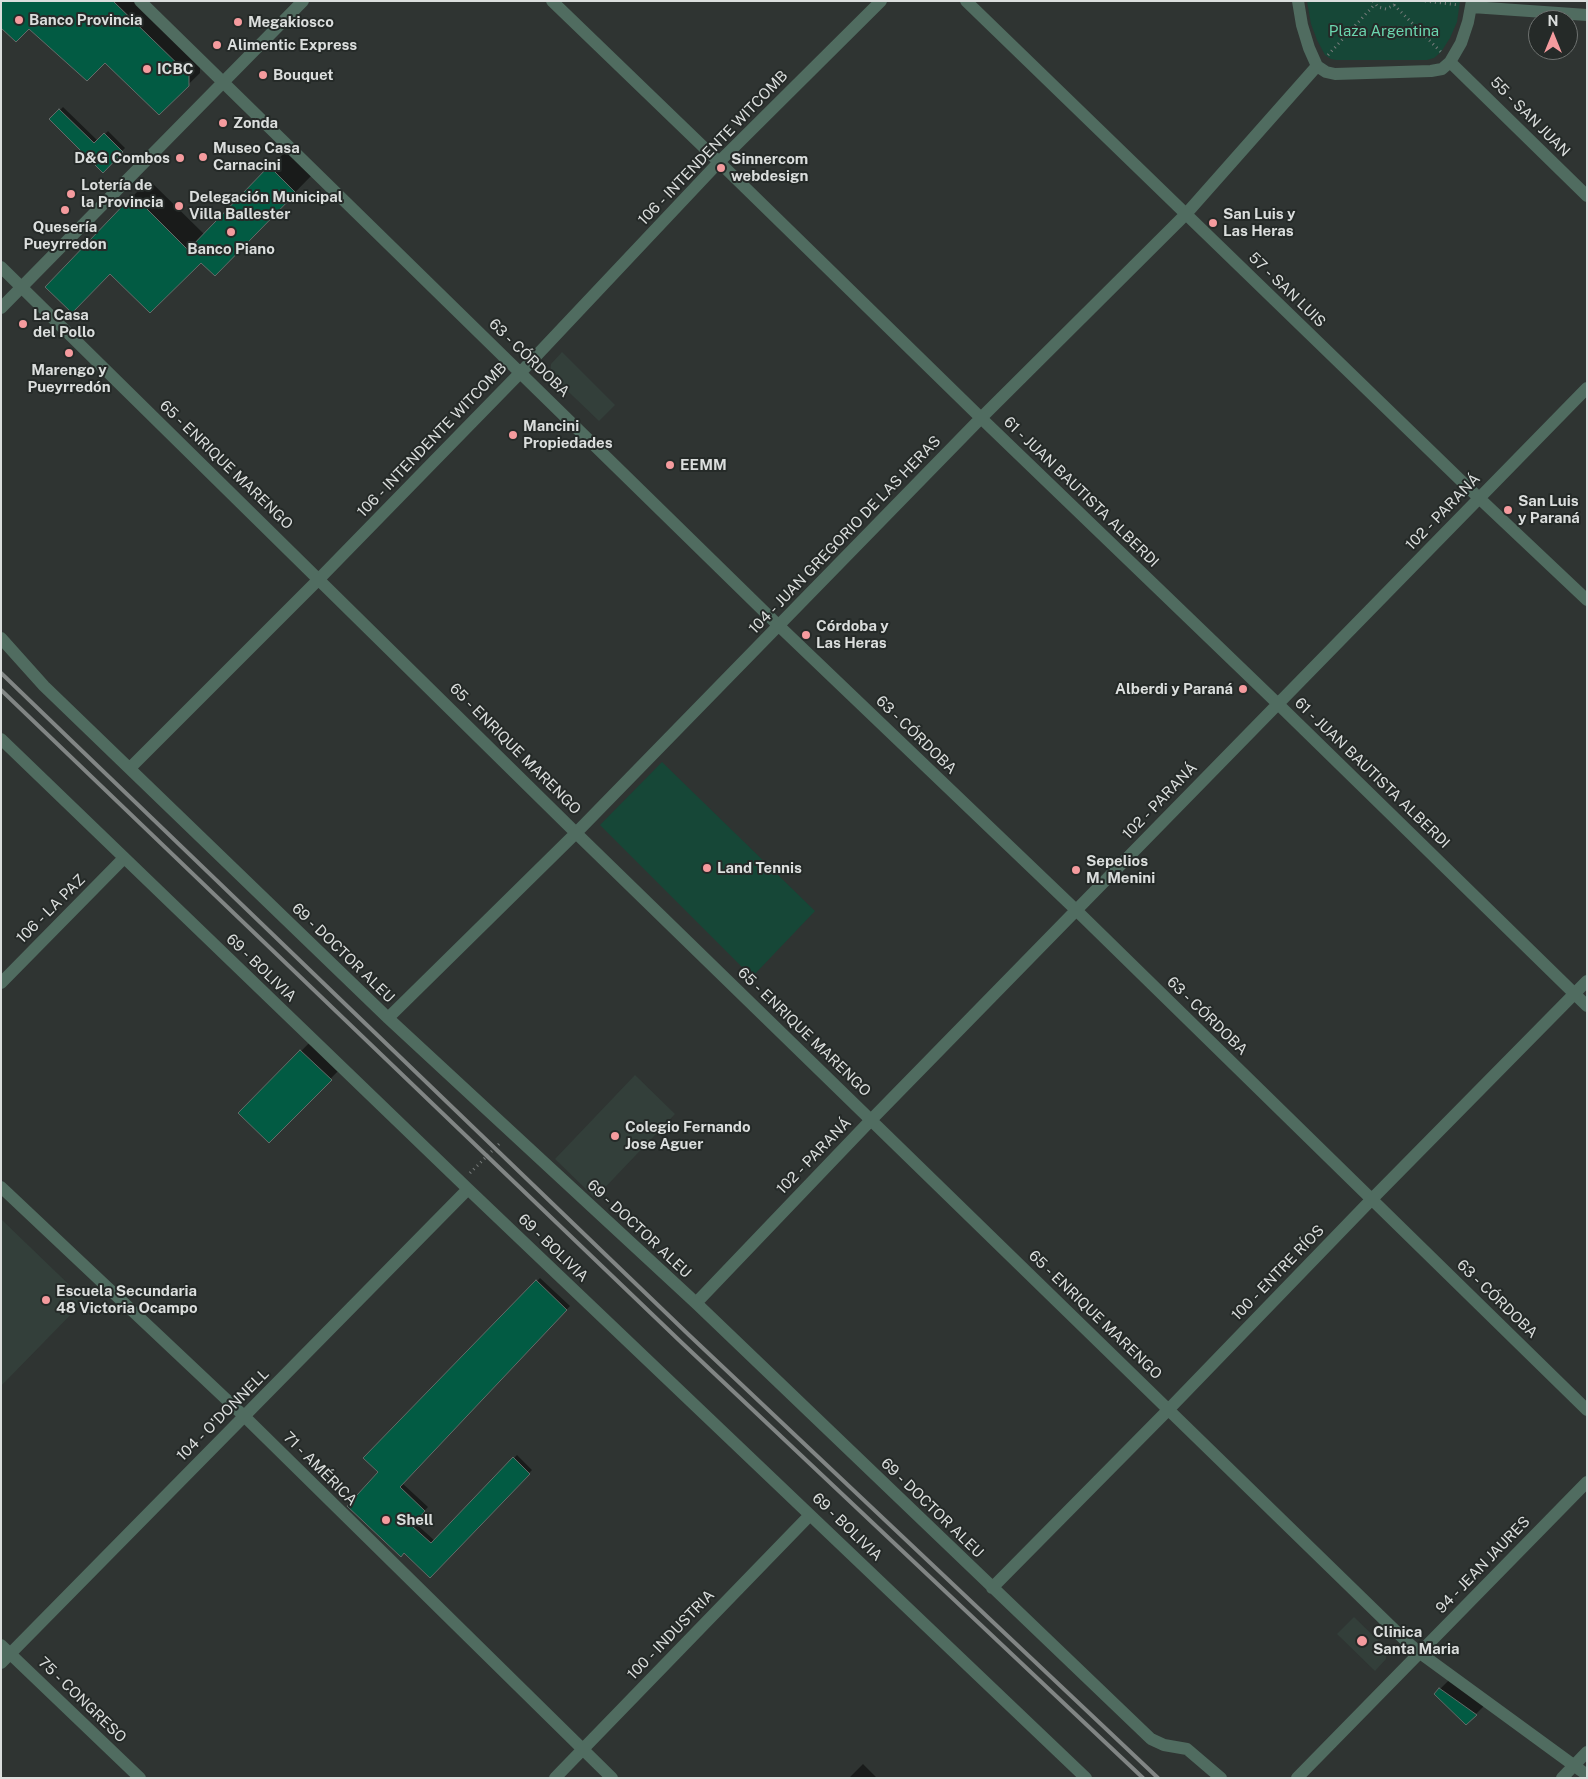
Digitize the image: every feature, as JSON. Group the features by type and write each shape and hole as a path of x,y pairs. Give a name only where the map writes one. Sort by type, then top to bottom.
{"street":[{"name":"63 - CÓRDOBA","path":"140,1 778,625 1076,910 1587,1410"},
{"path":"1,308 303,1"},
{"name":"61 - JUAN BAUTISTA ALBERDI","path":"552,1 1587,1006"},
{"name":"106 - INTENDENTE WITCOMB","path":"130,768 319,579 521,372 719,162 881,1"},
{"name":"57 - SAN LUIS","path":"966,1 1479,498 1587,600"},
{"path":"1298,1 1302,25 1317,66 1326,72 1335,74 1442,69 1450,62 1461,43 1472,4 1587,15"},
{"name":"55 - SAN JUAN","path":"1450,62 1587,196"},
{"name":"104 - JUAN GREGORIO DE LAS HERAS","path":"388,1018 576,833 981,418 1186,214 1317,66"},
{"name":"65 - ENRIQUE MARENGO","path":"1,267 576,833 1420,1654 1587,1775"},
{"name":"102 - PARANÁ","path":"696,1304 871,1120 1587,388"},
{"name":"69 - DOCTOR ALEU","path":"1,638 44,686"},
{"name":"69 - DOCTOR ALEU","path":"1,647 130,768 388,1018 696,1304 1151,1739 1164,1745 1187,1749 1221,1778"},
{"name":"69 - BOLIVIA","path":"1,739 464,1186 1086,1778"},
{"name":"106 - LA PAZ","path":"1,983 124,858"},
{"name":"100 - ENTRE RÍOS","path":"992,1588 1169,1410 1372,1199 1587,981"},
{"name":"104 - O'DONNELL","path":"4,1654 245,1417 464,1186"},
{"name":"71 - AMÉRICA","path":"1,1187 245,1417 612,1778"},
{"name":"94 - JEAN JAURES","path":"1297,1778 1587,1482"},
{"name":"100 - INDUSTRIA","path":"555,1778 810,1515"},
{"name":"75 - CONGRESO","path":"4,1654 140,1778"},
{"path":"1562,1778 1587,1752"}],"path":[{"path":"1317,66 1374,3 1386,9 1394,5 1396,1"},
{"path":"1425,1 1472,4"},
{"path":"1394,5 1450,62"},
{"path":"464,1186 510,1133"}],"shaded area":[{"path":"562,352 615,405 599,421 550,374 551,364"},
{"name":"Colegio Fernando Jose Aguer","path":"635,1075 675,1114 595,1198 555,1159"},
{"path":"1,1219 85,1300 1,1386"},
{"name":"Clinica Santa Maria","path":"1354,1617 1386,1648 1386,1659 1375,1671 1337,1634"}],"green space":[{"name":"Plaza Argentina","path":"1307,1 1460,1 1457,22 1450,38 1441,52 1434,58 1427,60 1336,60 1325,55 1317,40 1311,24"},
{"name":"Land Tennis","path":"662,762 815,911 752,977 600,825"}],"building":[{"path":"1,1 113,1 189,75 189,86 159,115 105,63 87,81 29,29 16,42 1,28"},
{"path":"59,109 94,143 104,133 123,152 103,173 49,119"},
{"path":"269,166 296,193 215,276 201,263 150,313 110,274 72,313 45,287 133,195 188,250"},
{"path":"300,1050 332,1080 269,1143 238,1113"},
{"path":"536,1280 567,1310 400,1487 425,1511 412,1526 431,1543 513,1457 530,1474 430,1578 404,1553 401,1557 347,1506 378,1472 363,1458"},
{"path":"1439,1688 1477,1715 1466,1725 1434,1694"}],"railway":[{"path":"1,673 689,1335 1158,1778"},
{"path":"1,690 682,1343 1143,1778"}],"place":[{"name":"Banco Provincia","path":"19,20"},
{"name":"Megakiosco","path":"238,22"},
{"name":"Alimentic Express","path":"217,45"},
{"name":"ICBC","path":"147,69"},
{"name":"Bouquet","path":"263,75"},
{"name":"Zonda","path":"223,123"},
{"name":"Museo Casa Carnacini","path":"203,157"},
{"name":"D&G Combos","path":"180,158"},
{"name":"Sinnercom webdesign","path":"721,168"},
{"name":"Lotería de la Provincia","path":"71,194"},
{"name":"Delegación Municipal Villa Ballester","path":"179,206"},
{"name":"Quesería Pueyrredon","path":"65,210"},
{"name":"San Luis y Las Heras","path":"1213,223"},
{"name":"Banco Piano","path":"231,232"},
{"name":"La Casa del Pollo","path":"23,324"},
{"name":"Marengo y Pueyrredón","path":"69,353"},
{"name":"Mancini Propiedades","path":"513,435"},
{"name":"EEMM","path":"670,465"},
{"name":"San Luis y Paraná","path":"1508,510"},
{"name":"Córdoba y Las Heras","path":"806,635"},
{"name":"Alberdi y Paraná","path":"1243,689"},
{"name":"Land Tennis","path":"707,868"},
{"name":"Sepelios M. Menini","path":"1076,870"},
{"name":"Colegio Fernando Jose Aguer","path":"615,1136"},
{"name":"Escuela Secundaria 48 Victoria Ocampo","path":"46,1300"},
{"name":"Shell","path":"386,1520"},
{"name":"Clinica Santa Maria","path":"1362,1641"}]}
